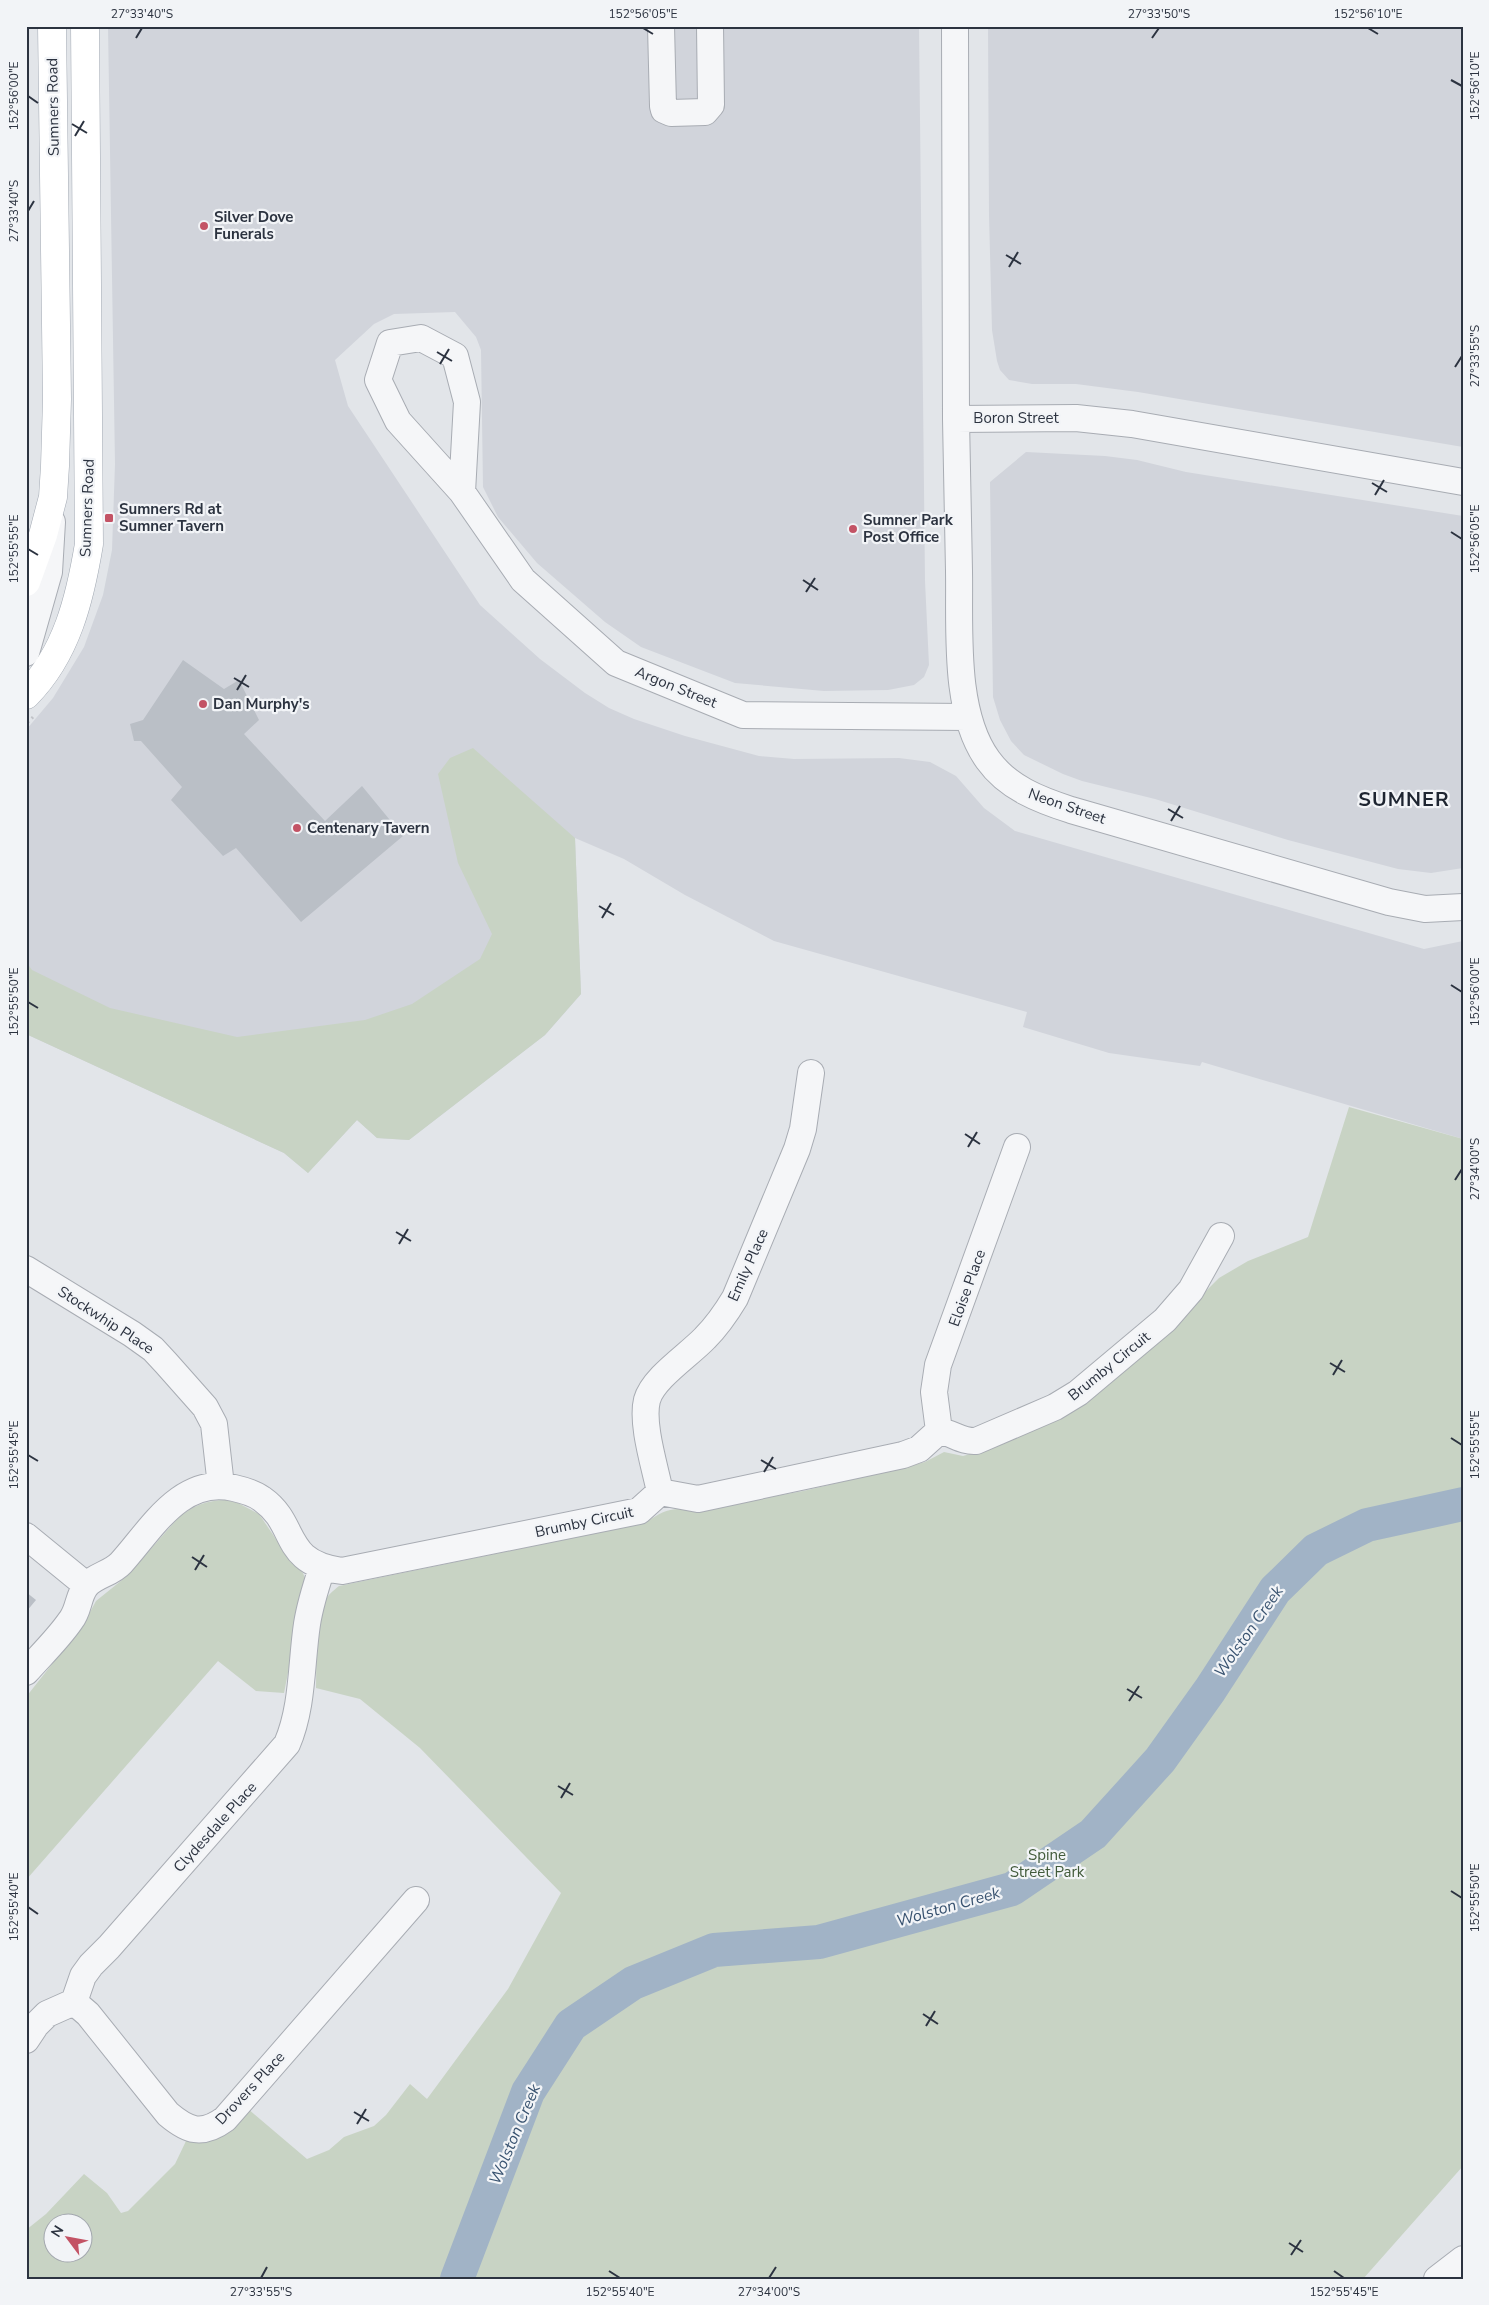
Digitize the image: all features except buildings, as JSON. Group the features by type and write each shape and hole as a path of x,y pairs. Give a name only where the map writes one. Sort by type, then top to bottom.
{"main road":[{"name":"Sumners Road","path":"26,582 43,535 53,497 57,399 57,338 52,26"},
{"name":"Sumners Road","path":"28,682 53,660 70,624 81,591 89,544 85,26"},
{"path":"57,338 88,336"}],"street":[{"path":"662,26 663,106 664,110 671,113 705,112 711,105 710,26"},
{"name":"Boron Street","path":"955,26 956,418 1076,418 1132,424 1463,482"},
{"name":"Argon Street","path":"462,492 467,402 455,356 422,338 390,343 378,380 398,420 462,492 523,580 616,663 743,714 967,718"},
{"name":"Neon Street","path":"956,418 961,668 967,718 987,760 1010,783 1039,799 1389,902 1425,908 1463,907"},
{"path":"26,653 49,572 53,497"},
{"name":"Emily Place","path":"660,1492 646,1423 647,1400 655,1385 705,1338 724,1317 735,1298 797,1149 803,1129 811,1073"},
{"name":"Eloise Place","path":"939,1431 934,1392 938,1365 1017,1147"},
{"name":"Brumby Circuit","path":"939,1431 951,1433 965,1442 976,1441 1055,1407 1078,1393 1178,1308 1191,1290 1221,1236"},
{"name":"Stockwhip Place","path":"26,1269 132,1334 153,1349 166,1363 205,1407 214,1424 221,1486"},
{"path":"660,1492 698,1499 903,1455 918,1449 939,1431"},
{"name":"Brumby Circuit","path":"86,1586 119,1565 168,1509 184,1496 200,1488 221,1486 245,1491 262,1499 275,1512 303,1556 322,1568 342,1571 639,1511 660,1492"},
{"path":"26,1536 86,1586 80,1598 78,1609 71,1621 26,1672"},
{"name":"Clydesdale Place","path":"74,2002 83,1976 90,1965 116,1940 287,1744 293,1730 298,1704 307,1622 322,1568"},
{"name":"Drovers Place","path":"74,2002 88,2014 168,2114 182,2126 198,2130 214,2127 225,2119 416,1900"},
{"path":"26,2040 36,2025 47,2014 74,2002"},
{"path":"1436,2279 1463,2259"}],"shaded area":[{"path":"108,26 919,26 925,581 929,665 924,677 914,685 888,690 824,691 735,683 641,647 605,622 537,563 498,517 483,487 481,350 476,337 455,312 394,314 374,324 335,360 348,406 480,605 540,659 585,693 609,708 634,719 685,736 759,756 794,759 899,758 930,762 956,776 984,808 1015,831 1424,949 1463,941 1463,1139 1202,1062 1200,1066 1109,1053 1023,1027 1027,1012 774,941 685,895 624,859 575,838 581,994 545,1035 409,1140 377,1138 357,1120 308,1173 284,1153 26,1034 26,730 53,698 84,647 103,595 112,550 115,464"},
{"path":"988,26 1463,26 1463,447 1138,392 1076,384 1032,384 1009,380 1000,370 992,330"},
{"path":"1026,452 1105,456 1137,460 1186,472 1463,516 1463,868 1431,873 1398,869 1288,840 1155,799 1082,781 1024,755 1011,741 1000,720 993,697 990,482"}],"green space":[{"path":"473,748 575,838 581,994 545,1035 409,1140 377,1138 357,1120 308,1173 284,1153 26,1034 26,962 32,970 110,1008 237,1037 365,1020 412,1004 480,959 492,934 458,863 438,774 450,758"},
{"name":"Spine Street Park","path":"1349,1107 1463,1139 1463,2166 1363,2279 26,2279 26,2230 42,2217 42,2262 92,2262 92,2212 48,2212 84,2174 107,2193 121,2213 128,2211 175,2164 186,2141 205,2141 213,2138 227,2128 247,2108 307,2159 329,2150 344,2137 374,2126 386,2115 410,2084 427,2099 508,1989 561,1893 420,1748 360,1699 316,1688 317,1633 321,1612 330,1593 339,1586 645,1523 669,1510 695,1511 803,1491 925,1462 944,1452 963,1456 984,1450 1179,1318 1219,1278 1248,1261 1308,1237"},
{"path":"226,1500 238,1503 259,1514 282,1548 303,1573 306,1581 284,1693 256,1691 218,1661 26,1880 26,1697 83,1625 96,1601 127,1576 178,1518 200,1504"}],"waterway":[{"name":"Wolston Creek","path":"457,2279 528,2092 571,2025 633,1983 714,1950 819,1942 1012,1889 1093,1834 1160,1760 1210,1690 1275,1590 1316,1550 1367,1525 1463,1504"}],"place":[{"name":"Silver Dove Funerals","path":"204,226"},
{"name":"Sumners Rd at Sumner Tavern","path":"109,518"},
{"name":"Sumner Park Post Office","path":"853,529"},
{"name":"Dan Murphy's","path":"203,704"},
{"name":"Centenary Tavern","path":"297,828"}],"district":[{"name":"SUMNER","path":"1404,799"}]}
